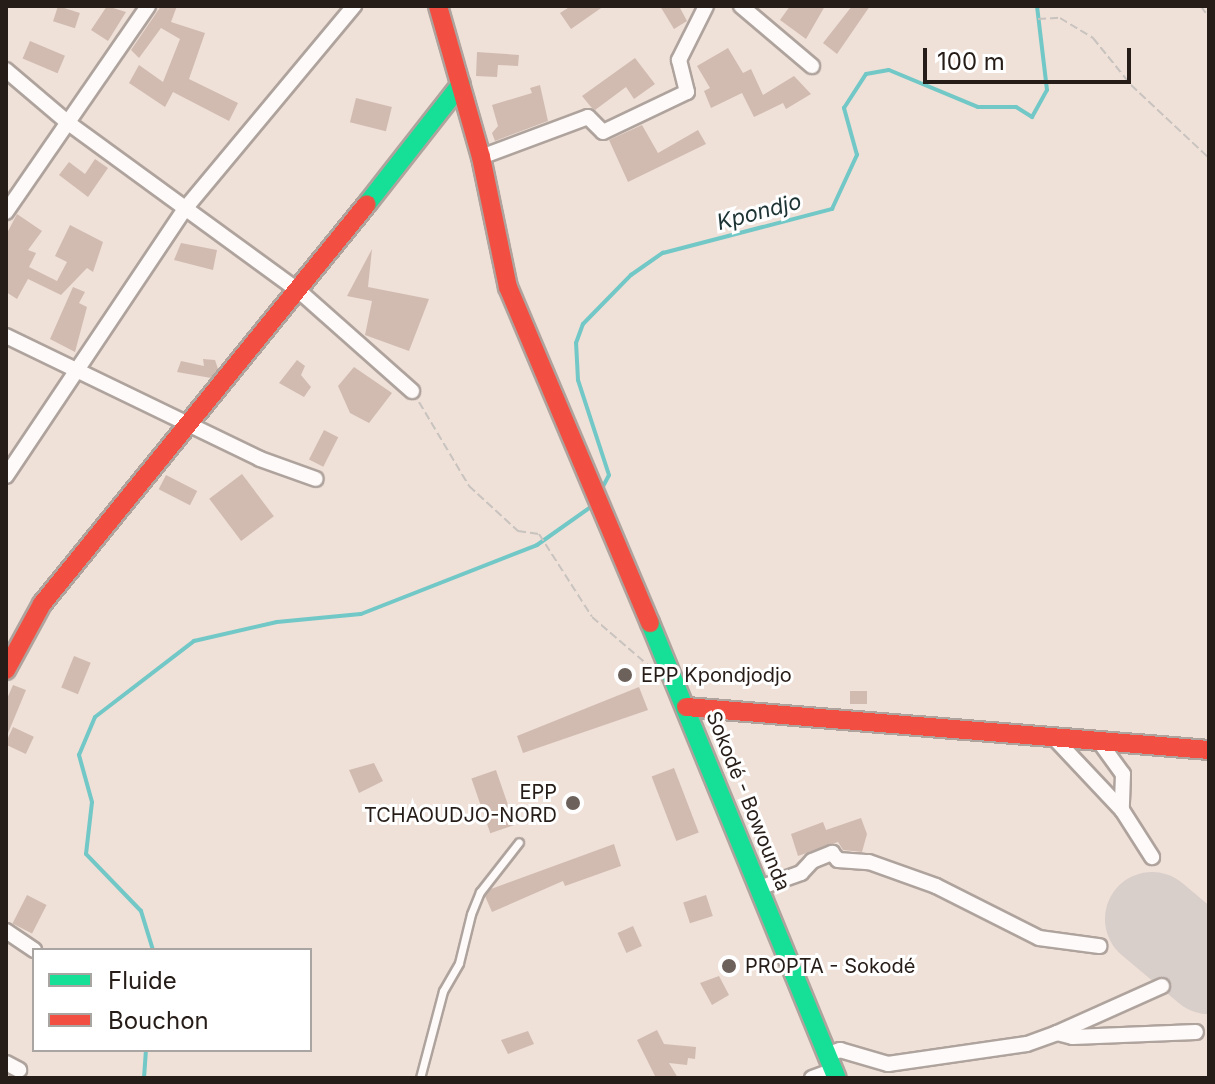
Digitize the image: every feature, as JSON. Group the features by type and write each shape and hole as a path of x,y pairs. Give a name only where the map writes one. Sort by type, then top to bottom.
{"street":[{"path":"6,212 148,6"},
{"path":"6,476 78,374 184,210 354,6"},
{"name":"Sokodé - Bowounda","path":"438,6 481,157 508,287 677,685 833,1067"},
{"path":"481,157 588,117 603,132 687,92 679,60 706,6"},
{"path":"741,6 812,66"},
{"path":"6,70 67,122 299,291 412,391"},
{"path":"6,670 42,604 299,291 461,84"},
{"path":"6,336 78,374 260,459 316,479"},
{"path":"686,707 1057,741 1209,750"},
{"path":"1057,741 1122,810 1152,857"},
{"path":"1101,744 1123,774 1122,810"},
{"path":"759,888 801,873 812,861 832,853 838,860 869,862 936,886 1039,938 1099,946"},
{"path":"6,931 32,949"},
{"path":"812,1078 833,1067 840,1050 888,1064 1013,1047 1057,1033 1162,986"},
{"path":"1057,1033 1073,1037 1196,1032"}],"lane":[{"path":"420,1078 443,991 459,963 476,903 519,842"}],"path":[{"path":"1201,6 1209,18"},
{"path":"1038,19 1060,18 1070,28 1093,38 1142,97 1209,158"},
{"path":"412,391 469,486 518,531 539,534 592,617 677,685"}],"building":[{"path":"58,6 80,13 75,28 53,21"},
{"path":"107,6 126,12 108,41 91,30"},
{"path":"161,6 177,6 171,22 205,33 189,79 238,103 229,121 173,92 165,107 129,83 139,65 163,82 180,39 161,28 139,58 131,50"},
{"path":"571,6 604,6 571,29 560,13"},
{"path":"660,6 679,6 687,21 674,29"},
{"path":"790,6 825,6 806,39 780,20"},
{"path":"852,6 870,6 837,54 823,43"},
{"path":"30,41 65,56 58,73 23,58"},
{"path":"728,48 743,73 751,69 763,95 794,76 811,94 786,109 783,103 754,117 742,93 711,108 704,91 710,88 697,66"},
{"path":"477,52 519,55 518,66 498,65 497,77 476,76"},
{"path":"635,58 655,84 634,99 626,87 595,110 591,107 582,96"},
{"path":"540,85 548,121 495,141 492,133 498,126 492,105 532,93 530,88"},
{"path":"356,98 392,107 386,131 350,122"},
{"path":"642,125 658,153 698,130 706,144 628,182 609,140"},
{"path":"95,159 108,168 88,197 59,175 69,162 85,174"},
{"path":"17,214 42,231 28,250 36,253 29,267 57,281 67,262 55,256 70,225 103,242 93,272 87,268 61,295 28,279 17,299 6,292 6,235"},
{"path":"181,243 217,250 213,270 174,260"},
{"path":"372,249 368,287 429,299 409,351 365,335 372,301 347,296"},
{"path":"73,287 85,292 79,303 87,307 75,352 50,339"},
{"path":"203,359 215,360 218,369 211,378 177,372 181,361 204,366"},
{"path":"297,360 305,366 301,375 311,387 304,397 279,383"},
{"path":"354,367 392,393 369,423 350,413 338,386"},
{"path":"324,430 338,437 323,467 309,459"},
{"path":"242,474 274,516 241,541 209,499"},
{"path":"166,475 197,491 190,505 159,489"},
{"path":"74,656 91,663 78,694 61,688"},
{"path":"13,685 26,690 6,738 6,701"},
{"path":"639,687 648,710 523,753 517,736"},
{"path":"850,691 867,691 867,704 850,704"},
{"path":"13,727 34,737 26,754 6,745"},
{"path":"374,763 383,781 359,793 349,770"},
{"path":"674,768 699,832 676,841 652,777"},
{"path":"496,770 515,825 490,833 471,778"},
{"path":"861,818 867,834 862,852 843,850 838,842 798,856 791,834 823,822 826,830"},
{"path":"614,844 621,866 565,886 563,881 492,912 485,896 491,889"},
{"path":"27,895 47,905 32,933 12,924"},
{"path":"706,895 713,916 690,923 683,902"},
{"path":"633,926 642,946 626,953 617,933"},
{"path":"719,976 729,995 712,1005 700,983"},
{"path":"657,1030 664,1044 696,1047 695,1059 688,1058 687,1065 669,1063 678,1078 656,1078 637,1040"},
{"path":"528,1031 534,1044 508,1054 501,1040"}],"waterway":[{"name":"Kpondjo","path":"600,492 609,475 578,380 576,343 583,324 631,275 663,253 832,209 857,155 844,108 866,74 889,70 978,107 1016,107 1032,117 1047,90 1037,6"},
{"path":"152,948 141,911 86,854 92,802 79,755 95,717 194,641 277,622 361,614 537,545 592,506"},
{"path":"144,1078 146,1052"}],"runway":[{"path":"1152,919 1209,967"}],"traffic: fast":[{"path":"367,204 461,84"},
{"path":"650,623 837,1078"}],"traffic: jam":[{"path":"438,6 481,157 508,287 650,623"},
{"path":"6,670 42,604 367,204"},
{"path":"686,707 1209,750"}],"place":[{"name":"EPP Kpondjodjo","path":"625,675"},
{"name":"EPP TCHAOUDJO-NORD","path":"573,803"},
{"name":"PROPTA - Sokodé","path":"729,966"}]}
